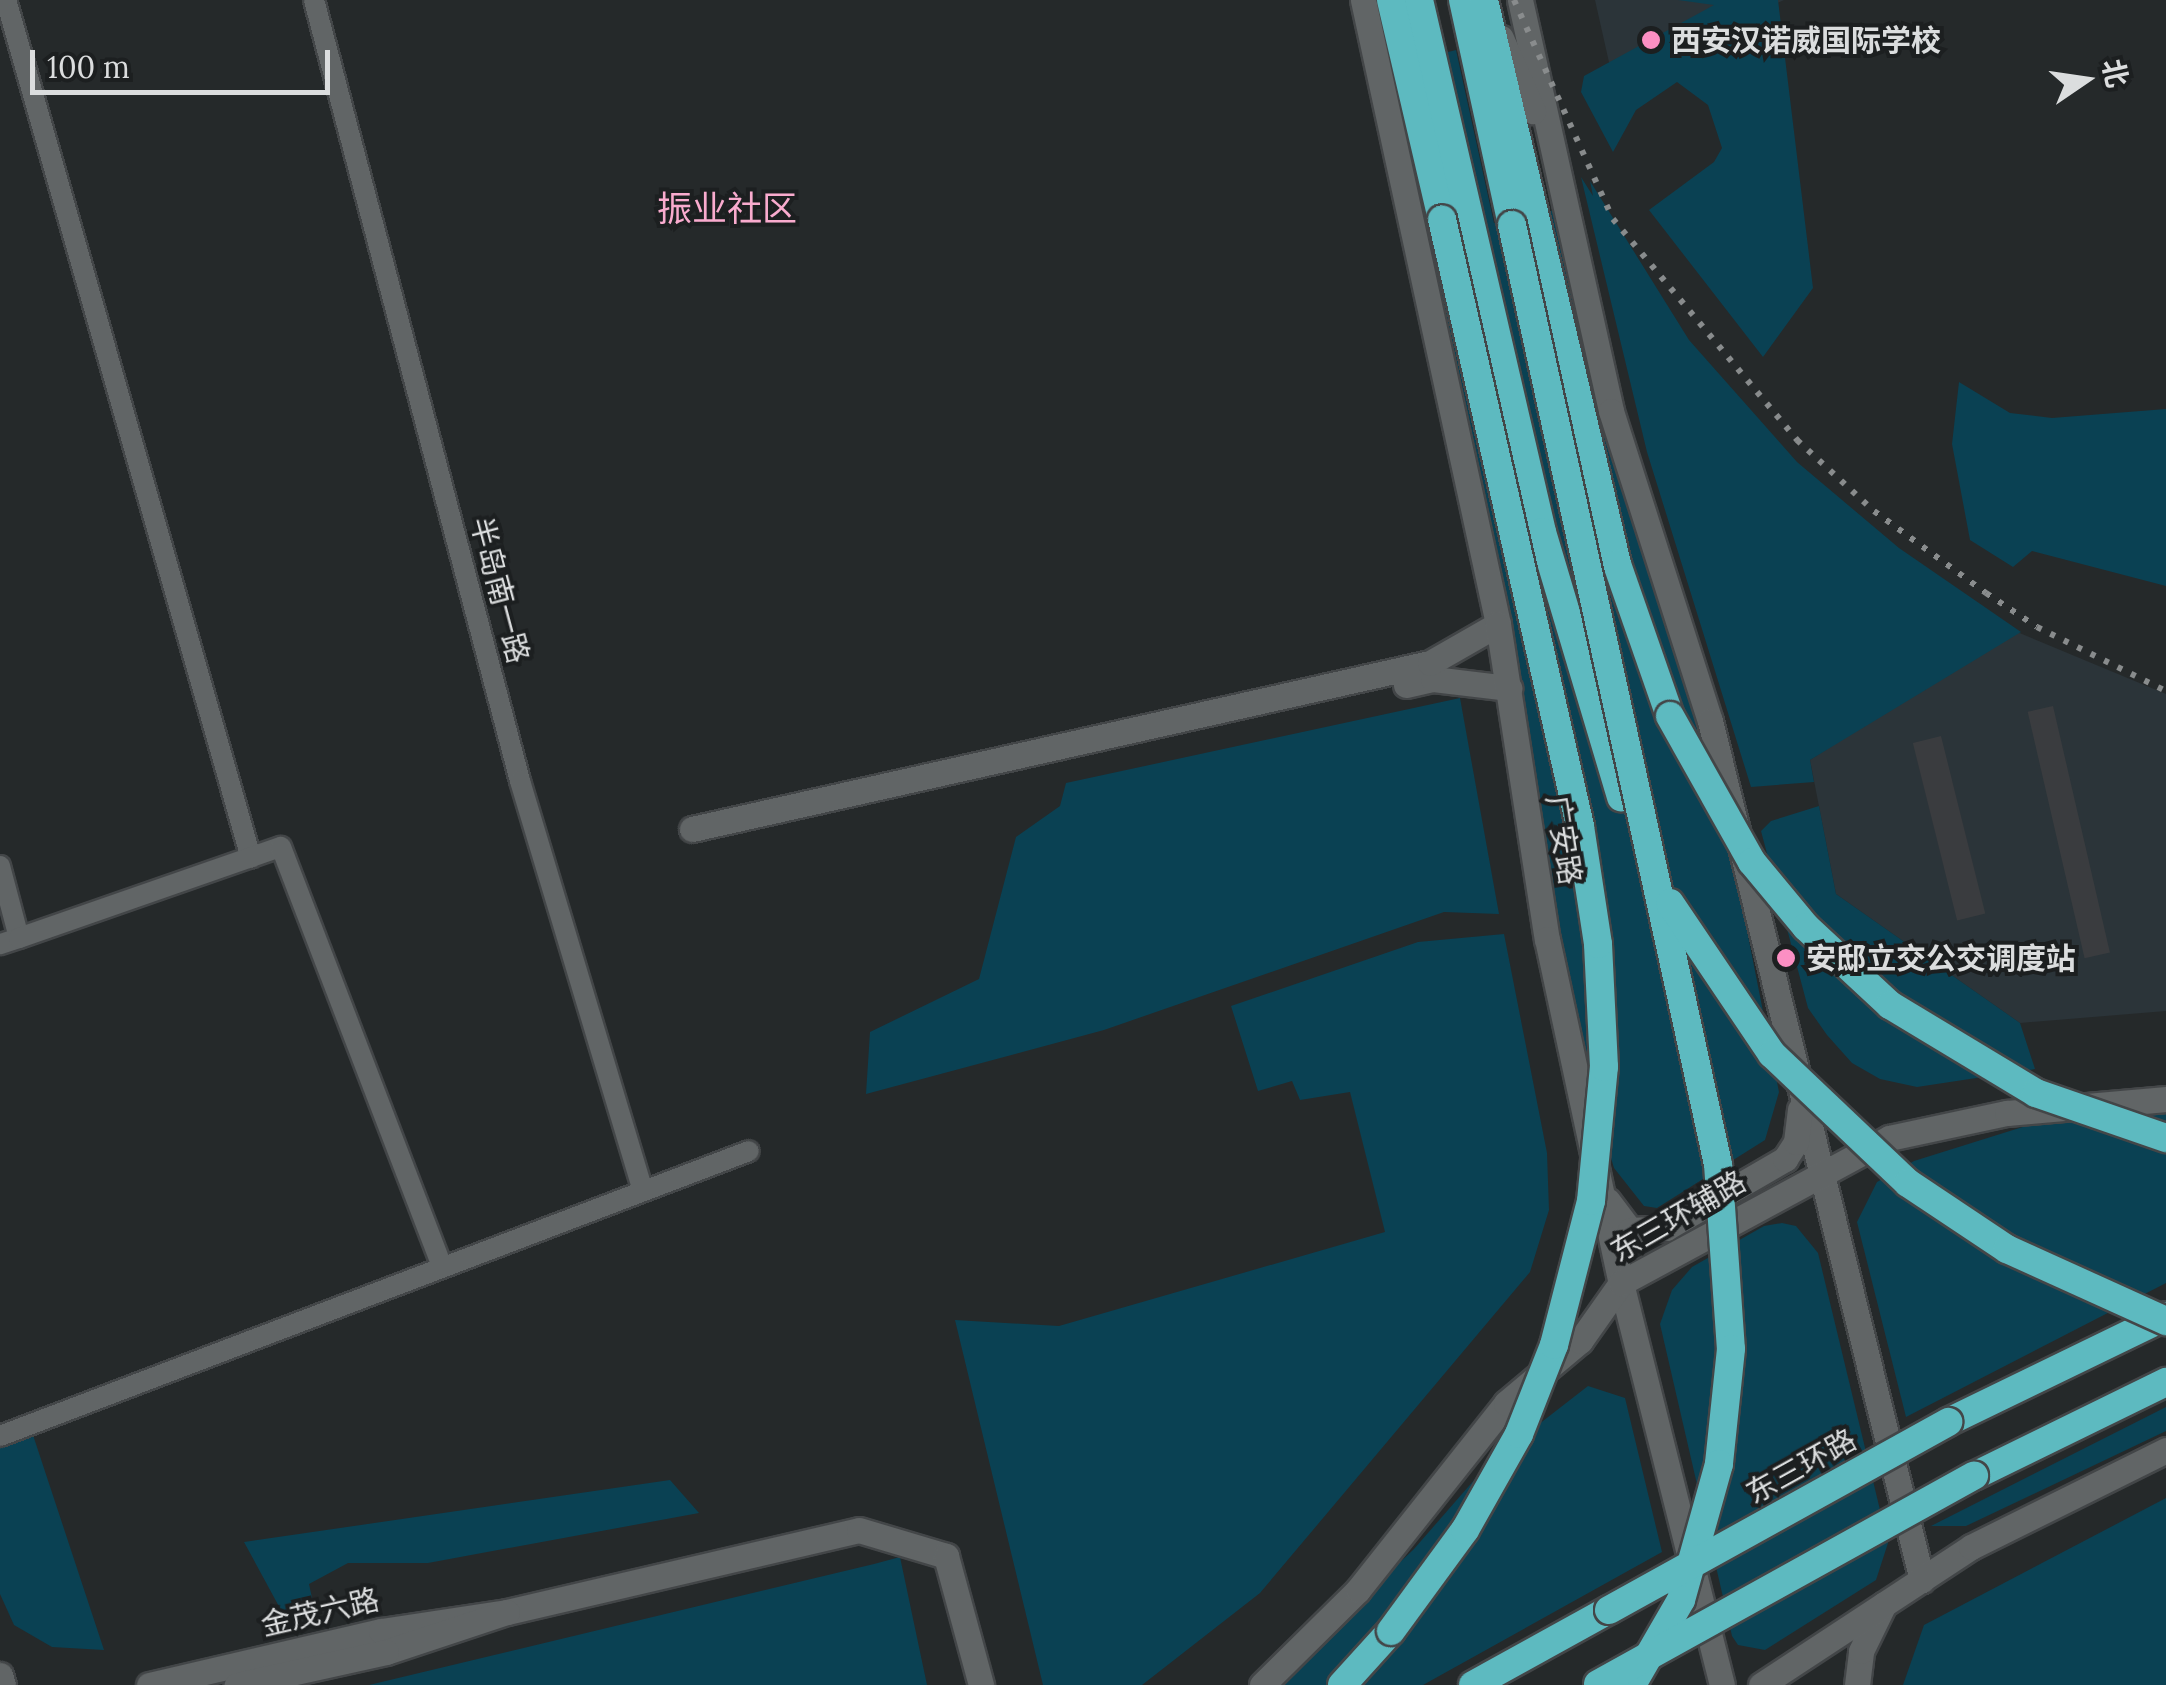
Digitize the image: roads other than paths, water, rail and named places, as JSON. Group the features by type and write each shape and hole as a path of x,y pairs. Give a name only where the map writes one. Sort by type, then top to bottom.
{"highway":[{"path":"1342,1685 1391,1631 1465,1530 1541,1381 1584,1234 1604,1084 1598,944 1580,826 1392,0"},
{"path":"1418,0 1436,61 1582,683 1643,850 1688,934 1772,1054 1841,1126 1908,1183 2007,1250 2166,1318"},
{"path":"1463,0 1633,621 1696,770 1752,862 1844,966 1933,1036 2036,1093 2166,1138"},
{"path":"1484,0 1526,227 1718,1164 1732,1349 1719,1464 1682,1600 1632,1685"},
{"name":"东三环路","path":"1473,1685 1948,1422 2166,1318"},
{"path":"1597,1685 1974,1476 2166,1382"}],"main road":[{"name":"广安路","path":"1363,0 1498,624 1547,938 1600,1188 1722,1685"},
{"path":"1484,0 1556,161"},
{"path":"1520,0 1611,412 1710,721 1922,1580"},
{"path":"1498,624 1430,663 693,837 1432,679 1510,688"},
{"path":"1600,1188 1630,1230 1666,1228 1784,1159 1796,1142 1800,1091"},
{"name":"东三环辅路","path":"1262,1685 1358,1590 1506,1403 1580,1341 1621,1283 1889,1138 1990,1116 2166,1099"},
{"path":"1760,1685 1972,1547 2166,1450"},
{"name":"金茂六路","path":"149,1685 382,1631 507,1612 859,1530 946,1556 980,1685"},
{"path":"1857,1685 1861,1651 1884,1604"},
{"name":"金茂六路","path":"237,1685 386,1652 507,1612"},
{"path":"0,1662 16,1685"},
{"path":"0,1674 2,1685"}],"street":[{"path":"6,0 251,858"},
{"name":"半岛南一路","path":"314,0 520,781 643,1191"},
{"path":"0,866 10,941 280,847 442,1266"},
{"path":"0,1436 749,1151"}],"railway":[{"path":"1514,0 1613,219 1797,440 1874,511 1986,593 2037,627 2166,691"}],"place":[{"name":"西安汉诺威国际学校","path":"1651,40"},
{"name":"安邸立交公交调度站","path":"1786,958"}],"district":[{"name":"振业社区","path":"727,209"}]}
